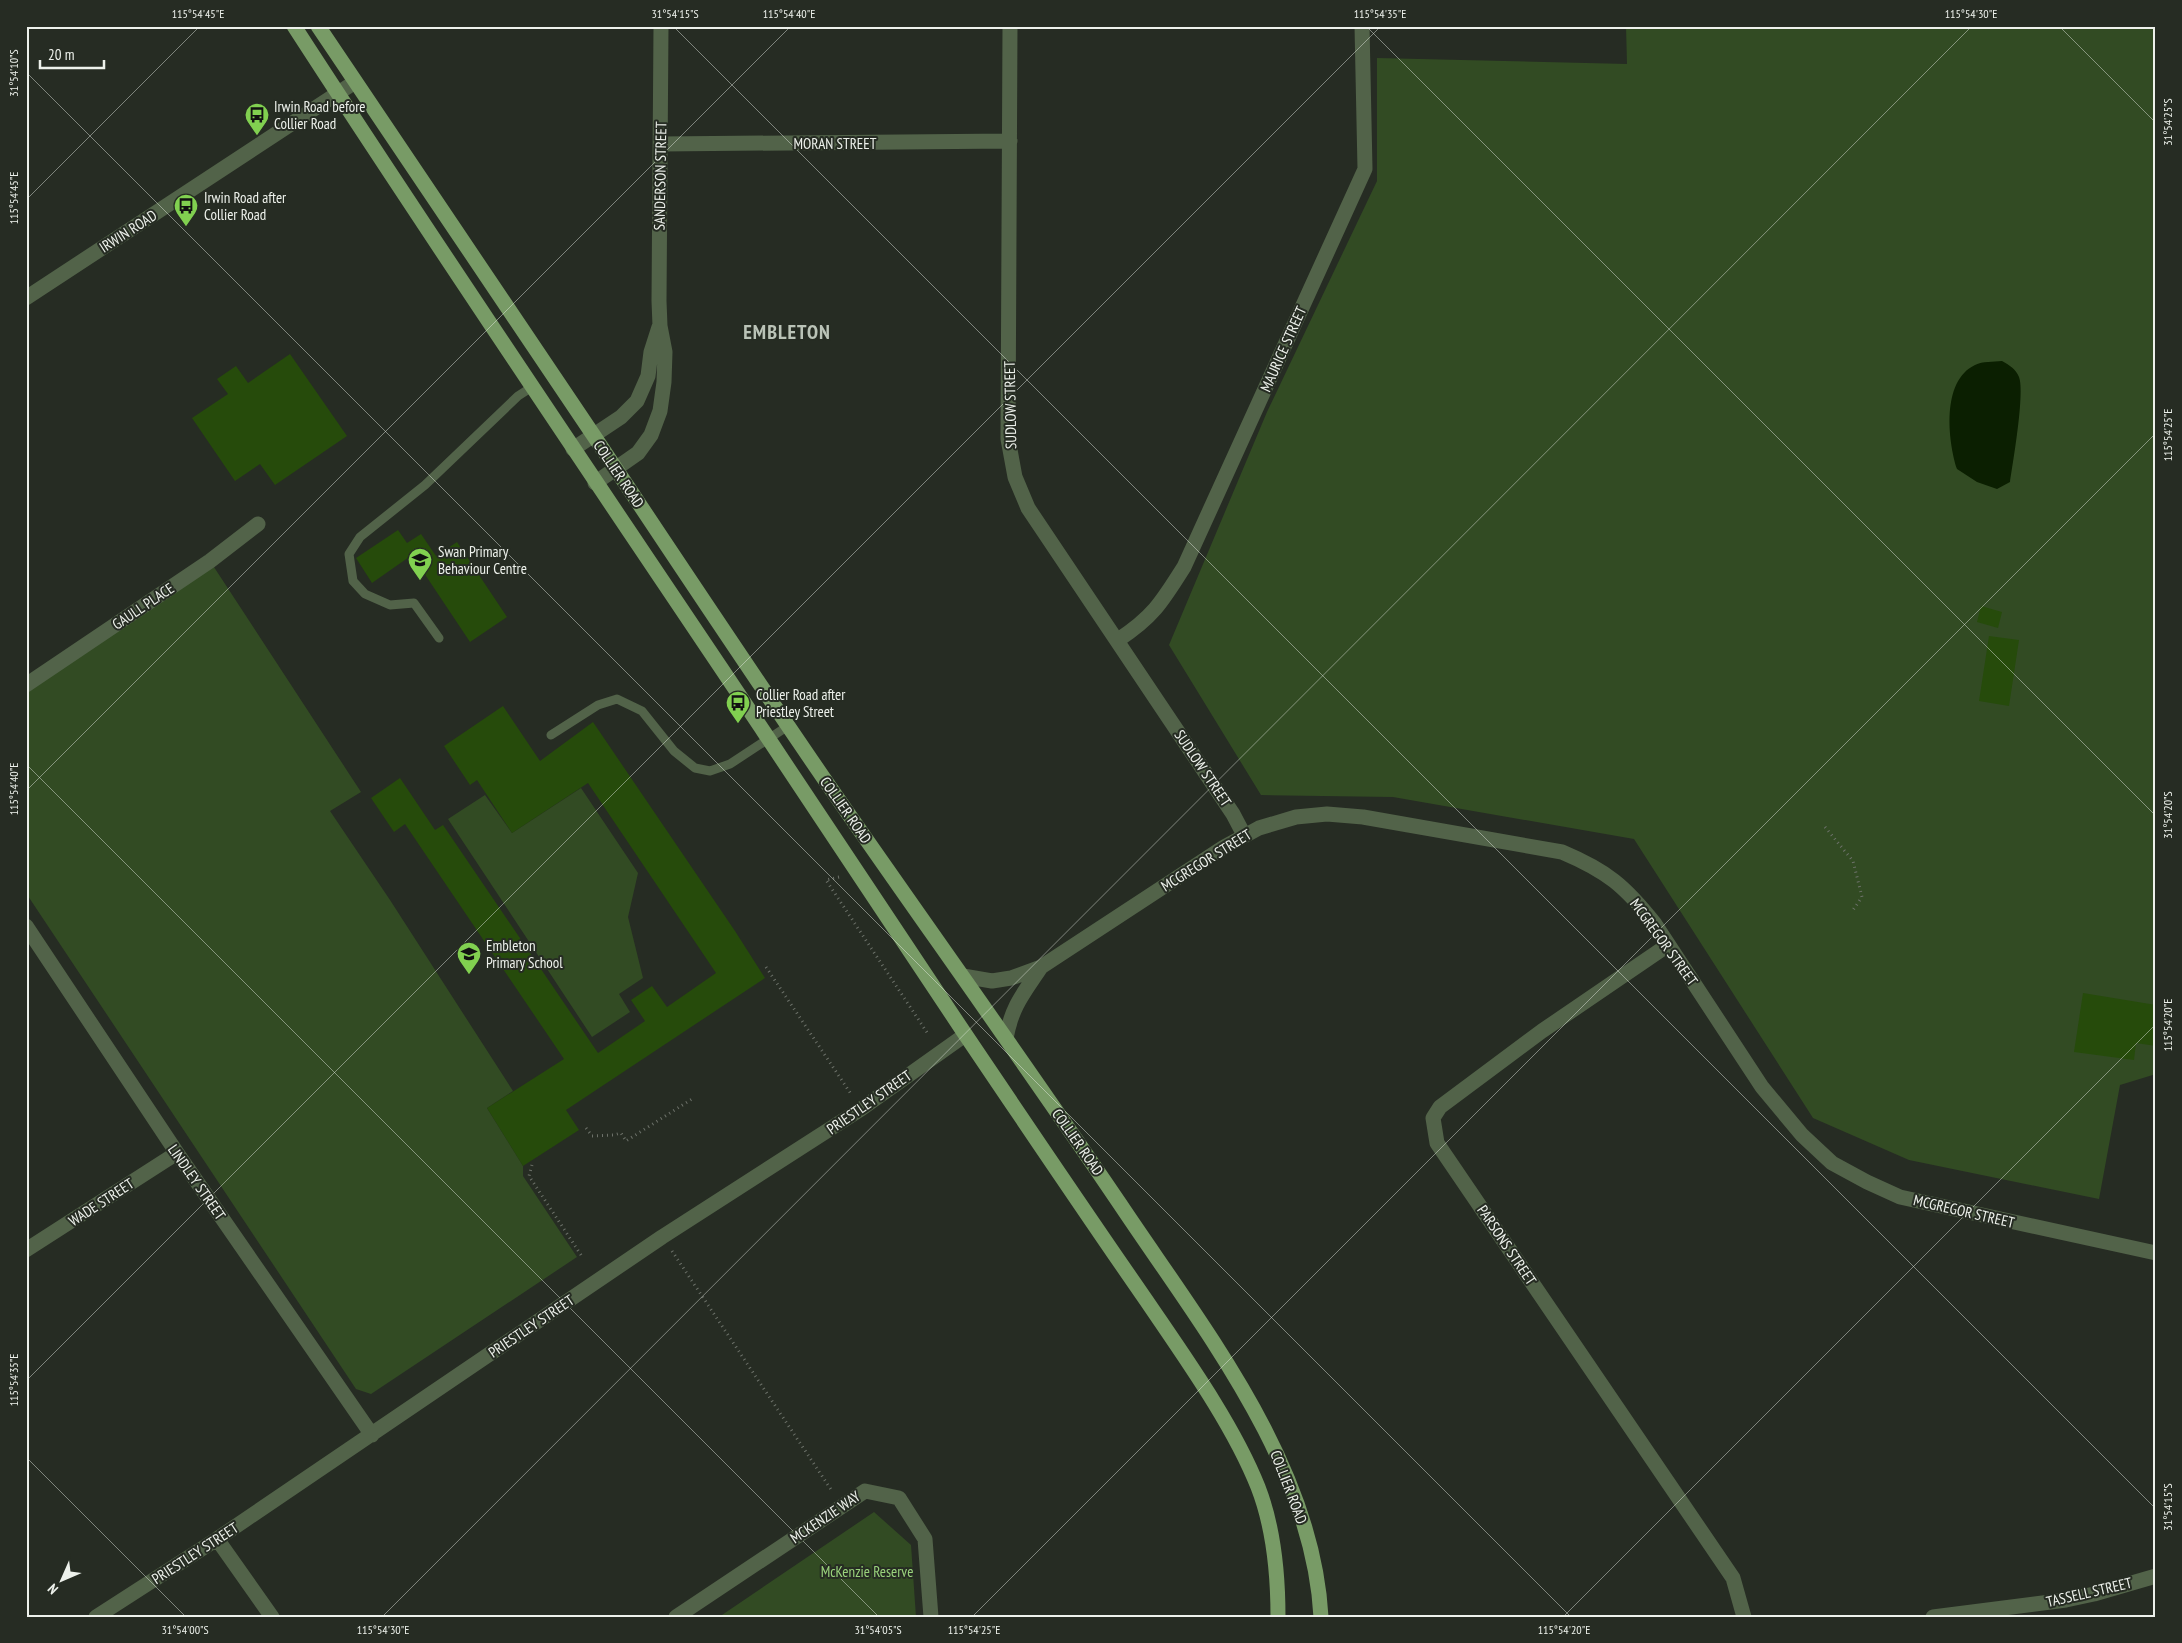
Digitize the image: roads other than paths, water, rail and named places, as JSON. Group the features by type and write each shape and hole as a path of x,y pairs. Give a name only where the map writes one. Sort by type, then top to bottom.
{"main road":[{"name":"COLLIER ROAD","path":"294,26 595,483 768,738 965,1035 1184,1357 1240,1450 1257,1485 1275,1551 1278,1617"},
{"name":"COLLIER ROAD","path":"318,26 788,726 1006,1038 1205,1332 1248,1399 1273,1446 1297,1498 1310,1544 1320,1596 1321,1617"}],"street":[{"name":"SANDERSON STREET","path":"595,483 638,453 651,435 660,411 664,382 665,352 660,326 661,26"},
{"name":"SUDLOW STREET","path":"1010,26 1008,439 1015,477 1028,508 1233,814 1244,835"},
{"name":"MAURICE STREET","path":"1118,640 1150,617 1164,600 1184,566 1365,169 1362,26"},
{"name":"IRWIN ROAD","path":"26,298 355,82"},
{"name":"MORAN STREET","path":"661,144 1010,142"},
{"name":"SANDERSON STREET","path":"573,449 594,436 637,402 648,376 651,352 660,326"},
{"name":"GAULL PLACE","path":"26,685 210,561 258,524"},
{"name":"MCGREGOR STREET","path":"963,976 992,981 1011,978 1041,967 1244,835 1259,828 1296,817 1327,814 1363,817 1562,852 1592,865 1614,880 1635,899 1668,945 1762,1087 1802,1135 1832,1162 1867,1182 1900,1197 2156,1253"},
{"name":"LINDLEY STREET","path":"26,926 177,1154 372,1435"},
{"name":"PARSONS STREET","path":"1668,945 1542,1031 1440,1107 1433,1118 1437,1143 1733,1578 1744,1617"},
{"name":"MCGREGOR STREET","path":"1006,1038 1010,1016 1017,1002 1041,967"},
{"name":"PRIESTLEY STREET","path":"96,1617 372,1435 662,1237 861,1109 965,1035"},
{"name":"WADE STREET","path":"26,1250 177,1154"},
{"name":"MCKENZIE WAY","path":"676,1617 865,1491 899,1498 925,1539 931,1617"},
{"path":"217,1539 272,1617"},
{"name":"TASSELL STREET","path":"1933,1617 2066,1600 2156,1576"}],"lane":[{"path":"439,638 414,603 390,605 366,594 354,581 349,554 360,537 425,485 518,396 532,387"},
{"path":"551,735 598,705 618,699 642,711 674,751 695,768 710,772 730,764 788,726"}],"place":[{"name":"Irwin Road before Collier Road","path":"257,136"},
{"name":"Irwin Road after Collier Road","path":"186,227"},
{"name":"Swan Primary Behaviour Centre","path":"420,581"},
{"name":"Collier Road after Priestley Street","path":"738,724"},
{"name":"Embleton Primary School","path":"469,975"}],"district":[{"name":"EMBLETON","path":"787,332"}],"park label":[{"name":"McKenzie Reserve","path":"867,1571"}]}
